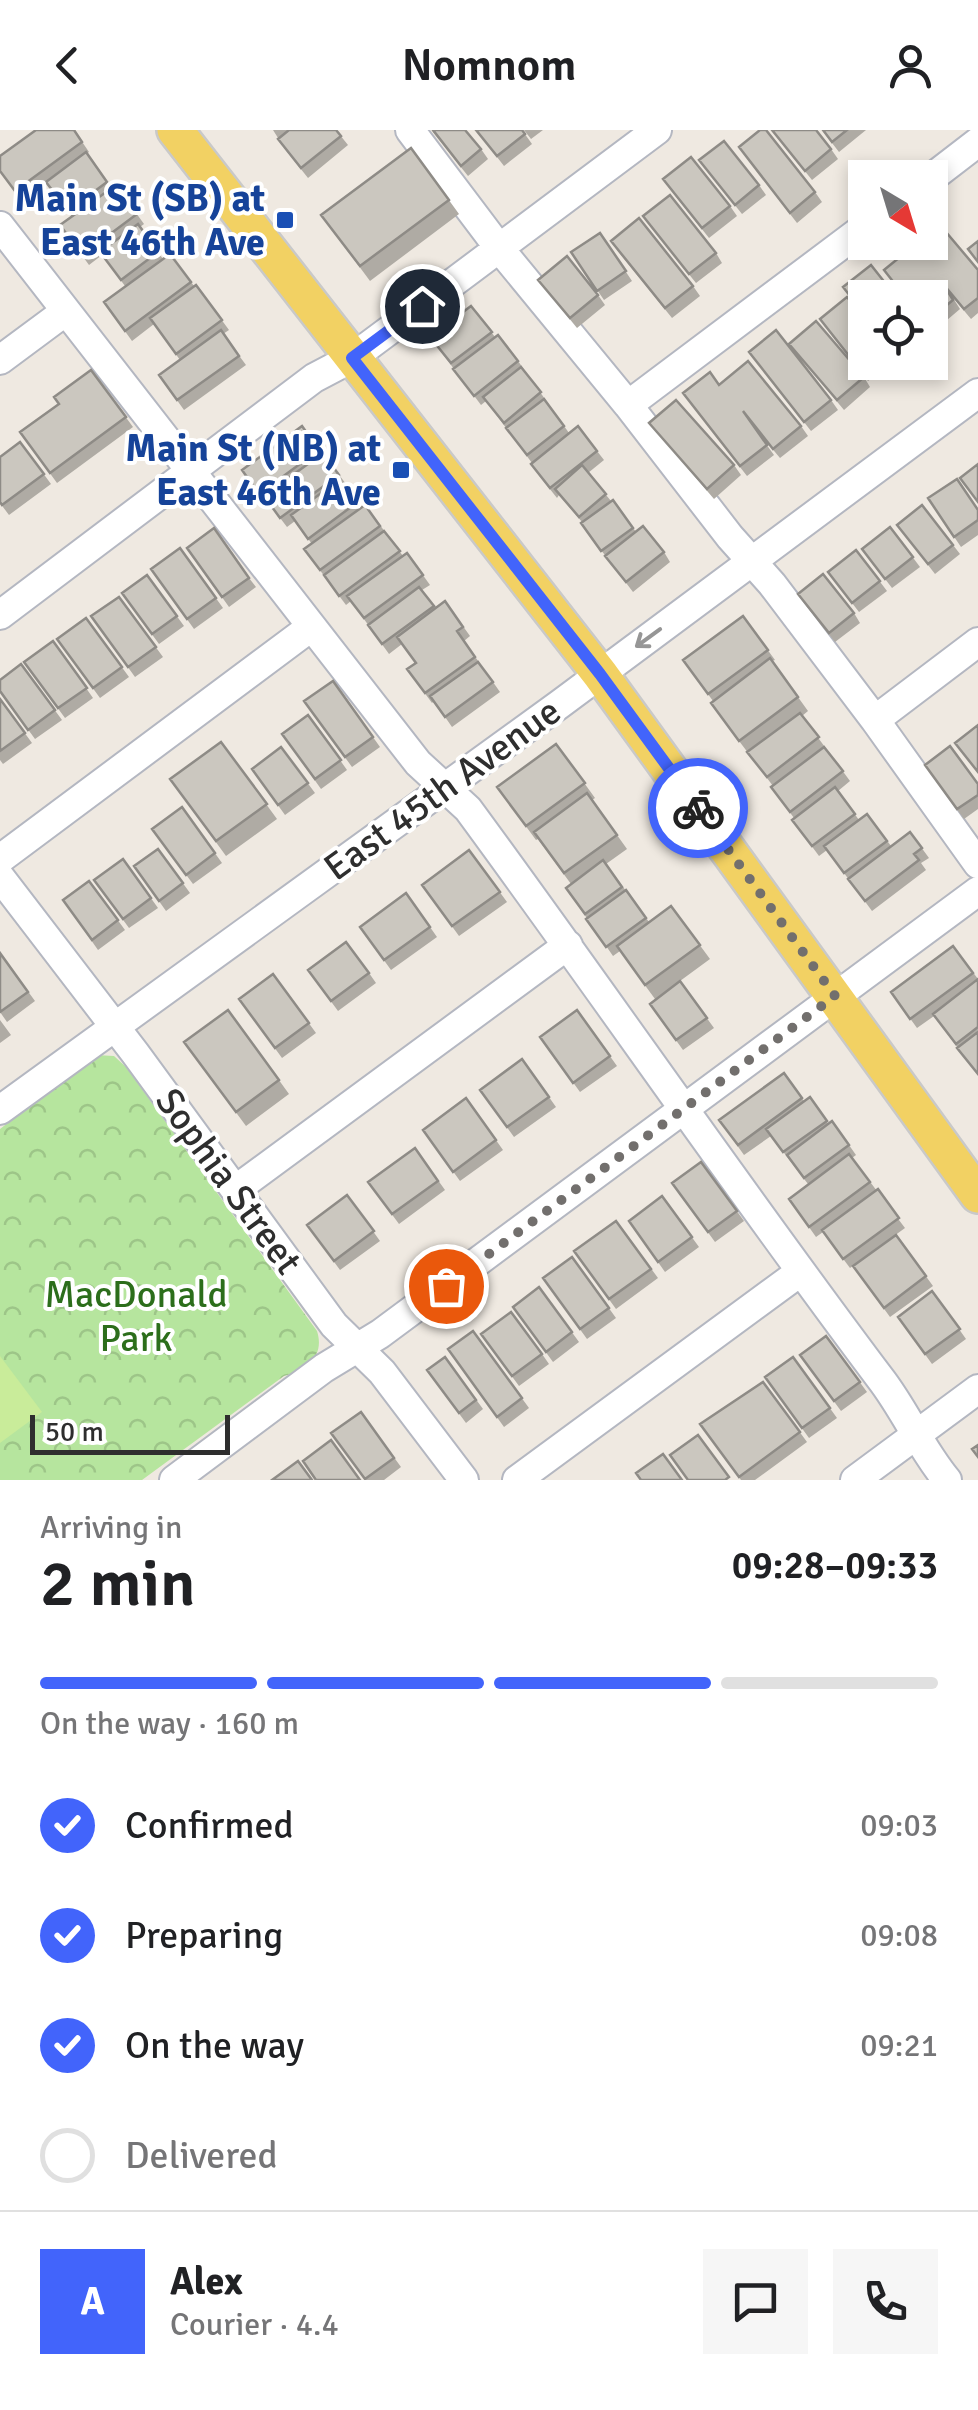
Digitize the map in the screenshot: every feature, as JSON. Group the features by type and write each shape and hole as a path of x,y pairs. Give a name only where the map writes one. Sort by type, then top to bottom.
{"main road":[{"path":"175,130 600,674 978,1195"}],"street":[{"path":"410,130 499,248 753,562 875,720 978,864"},
{"path":"0,614 314,378 352,358 657,130"},
{"path":"948,164 978,140 972,130"},
{"path":"0,226 418,763 468,809 800,1272 902,1407 946,1480"},
{"path":"628,404 848,240"},
{"path":"0,360 66,311"},
{"name":"East 45th Avenue","path":"0,1110 978,394"},
{"path":"0,860 311,627"},
{"path":"875,720 978,642"},
{"name":"Sophia Street","path":"0,877 334,1326 382,1372 464,1480"},
{"path":"174,1480 684,1111 978,891"},
{"path":"234,1190 568,945"},
{"path":"518,1480 800,1272"},
{"path":"855,1480 978,1388"}],"green space":[{"name":"MacDonald Park","path":"96,1055 114,1056 126,1067 317,1331 318,1348 307,1366 284,1376 142,1480 0,1480 0,1129"},
{"path":"0,1356 42,1412 0,1443"}],"building":[{"path":"36,130 74,130 82,142 15,191 0,171 0,156"},
{"path":"289,130 336,130 341,136 301,168 278,139"},
{"path":"433,130 465,130 481,149 461,166"},
{"path":"476,130 522,130 525,134 497,156"},
{"path":"760,130 766,130 815,192 790,213 739,147"},
{"path":"772,130 816,130 831,149 805,171"},
{"path":"823,130 847,130 832,142"},
{"path":"724,141 759,185 735,205 699,160"},
{"path":"411,148 449,200 360,266 321,215"},
{"path":"86,152 107,182 68,211 46,182"},
{"path":"691,157 730,206 702,228 663,179"},
{"path":"116,185 137,214 82,255 60,225"},
{"path":"670,195 716,253 689,274 643,216"},
{"path":"639,218 693,286 665,308 611,241"},
{"path":"138,224 158,252 121,280 100,252"},
{"path":"600,233 626,271 597,291 571,252"},
{"path":"948,234 978,270 978,298 964,309 948,290 948,280 892,280 884,270 896,260 948,260"},
{"path":"978,241 978,262 968,249"},
{"path":"170,254 191,282 125,331 104,302"},
{"path":"567,256 598,295 570,318 538,280"},
{"path":"871,265 883,280 852,280"},
{"path":"196,285 222,320 176,354 150,318"},
{"path":"848,298 848,355 820,319"},
{"path":"471,306 492,332 451,363 430,337"},
{"path":"816,321 848,358 848,380 860,380 837,400 789,344"},
{"path":"221,330 239,356 177,400 159,375"},
{"path":"776,330 831,400 804,422 749,352"},
{"path":"498,335 518,361 474,396 453,369"},
{"path":"748,361 801,426 773,449 743,411 767,445 740,466 683,393 710,372 719,385"},
{"path":"521,367 541,392 504,423 483,397"},
{"path":"91,370 126,417 50,473 20,432 59,404 54,397"},
{"path":"544,399 564,426 527,455 506,428"},
{"path":"676,400 734,465 707,489 649,423"},
{"path":"302,426 319,450 259,494 242,470"},
{"path":"578,426 597,451 550,488 531,464"},
{"path":"20,442 44,474 2,505 0,457"},
{"path":"323,453 339,475 280,518 264,496"},
{"path":"978,464 978,502 960,478"},
{"path":"582,465 606,494 579,517 555,489"},
{"path":"957,479 978,510 978,520 954,537 928,498"},
{"path":"338,481 355,504 308,539 291,515"},
{"path":"613,500 633,528 601,551 581,523"},
{"path":"365,505 380,526 320,570 304,549"},
{"path":"922,505 953,545 928,564 897,525"},
{"path":"643,526 664,552 626,582 605,556"},
{"path":"890,527 913,557 885,579 862,549"},
{"path":"214,528 249,578 222,597 187,548"},
{"path":"384,531 400,551 339,596 324,575"},
{"path":"180,548 216,598 187,619 151,569"},
{"path":"856,550 880,581 852,603 828,572"},
{"path":"407,553 423,575 364,618 347,596"},
{"path":"823,574 854,613 829,633 798,594"},
{"path":"147,575 177,616 152,634 122,593"},
{"path":"419,587 434,606 382,644 368,625"},
{"path":"119,597 156,647 128,667 91,616"},
{"path":"445,601 463,627 457,631 475,657 425,693 407,669 416,663 397,637"},
{"path":"743,616 768,650 708,694 683,660"},
{"path":"86,618 122,667 93,688 57,639"},
{"path":"53,641 87,688 58,708 24,662"},
{"path":"770,658 798,697 739,741 711,703"},
{"path":"478,662 493,682 445,717 430,696"},
{"path":"21,664 55,710 28,730 0,691 0,680"},
{"path":"333,681 373,737 345,757 304,701"},
{"path":"0,699 25,733 0,751"},
{"path":"800,713 819,737 767,777 747,752"},
{"path":"308,715 341,760 315,779 282,734"},
{"path":"978,725 978,772 955,743"},
{"path":"221,742 267,804 216,841 170,779"},
{"path":"556,744 585,783 526,826 497,787"},
{"path":"950,746 978,784 978,795 957,809 925,765"},
{"path":"281,747 308,783 278,805 252,769"},
{"path":"824,747 843,771 790,812 771,787"},
{"path":"835,787 855,814 812,846 792,820"},
{"path":"587,793 617,835 564,873 534,832"},
{"path":"182,807 215,853 186,875 152,829"},
{"path":"867,814 887,841 844,873 824,846"},
{"path":"910,832 922,848 914,854 919,860 865,901 848,879"},
{"path":"158,849 183,883 159,901 134,866"},
{"path":"469,850 500,892 452,926 422,885"},
{"path":"123,859 151,898 123,919 94,880"},
{"path":"603,860 622,887 585,914 566,888"},
{"path":"89,881 118,920 92,940 63,900"},
{"path":"626,890 646,918 606,947 586,919"},
{"path":"406,893 430,927 384,960 360,927"},
{"path":"671,906 700,945 645,985 617,946"},
{"path":"346,942 369,973 331,1001 308,970"},
{"path":"953,946 973,973 910,1019 891,992"},
{"path":"0,953 28,992 0,1012"},
{"path":"273,974 309,1023 275,1048 239,999"},
{"path":"978,979 978,1027 956,1044 933,1014"},
{"path":"680,981 707,1018 676,1040 650,1004"},
{"path":"228,1010 279,1080 236,1112 184,1042"},
{"path":"577,1010 610,1056 573,1083 540,1037"},
{"path":"978,1032 978,1074 957,1048"},
{"path":"522,1059 549,1097 507,1127 480,1090"},
{"path":"784,1073 802,1098 738,1145 719,1120"},
{"path":"810,1097 827,1121 783,1152 766,1129"},
{"path":"466,1098 496,1140 453,1172 423,1130"},
{"path":"832,1121 849,1145 804,1178 787,1155"},
{"path":"415,1148 438,1181 392,1214 368,1182"},
{"path":"849,1154 870,1182 809,1227 789,1199"},
{"path":"701,1162 737,1211 708,1232 672,1183"},
{"path":"878,1189 899,1218 843,1259 822,1230"},
{"path":"347,1195 374,1231 334,1261 307,1225"},
{"path":"662,1196 692,1237 658,1262 629,1221"},
{"path":"616,1221 651,1269 609,1299 574,1251"},
{"path":"896,1235 926,1276 884,1308 853,1266"},
{"path":"572,1257 609,1308 580,1329 543,1278"},
{"path":"539,1287 572,1332 546,1352 513,1307"},
{"path":"932,1291 960,1329 925,1354 898,1317"},
{"path":"511,1312 542,1354 512,1376 481,1334"},
{"path":"473,1331 522,1398 497,1417 448,1349"},
{"path":"826,1336 860,1382 834,1401 800,1355"},
{"path":"445,1357 476,1400 459,1413 427,1370"},
{"path":"793,1357 830,1408 802,1428 765,1377"},
{"path":"763,1382 800,1432 739,1477 700,1424"},
{"path":"361,1412 394,1458 365,1479 331,1433"},
{"path":"698,1435 729,1477 725,1480 688,1480 670,1455"},
{"path":"331,1440 360,1480 316,1480 303,1461"},
{"path":"663,1454 682,1480 641,1480 636,1473"},
{"path":"298,1461 312,1480 272,1480"}],"way so far":[{"path":"446,1286 835,996 698,808"}],"place":[{"name":"Main St (SB) at East 46th Ave","path":"285,220"},
{"name":"Main St (NB) at East 46th Ave","path":"401,470"}],"route":[{"path":"422,306 352,358 600,674 698,808"}]}
